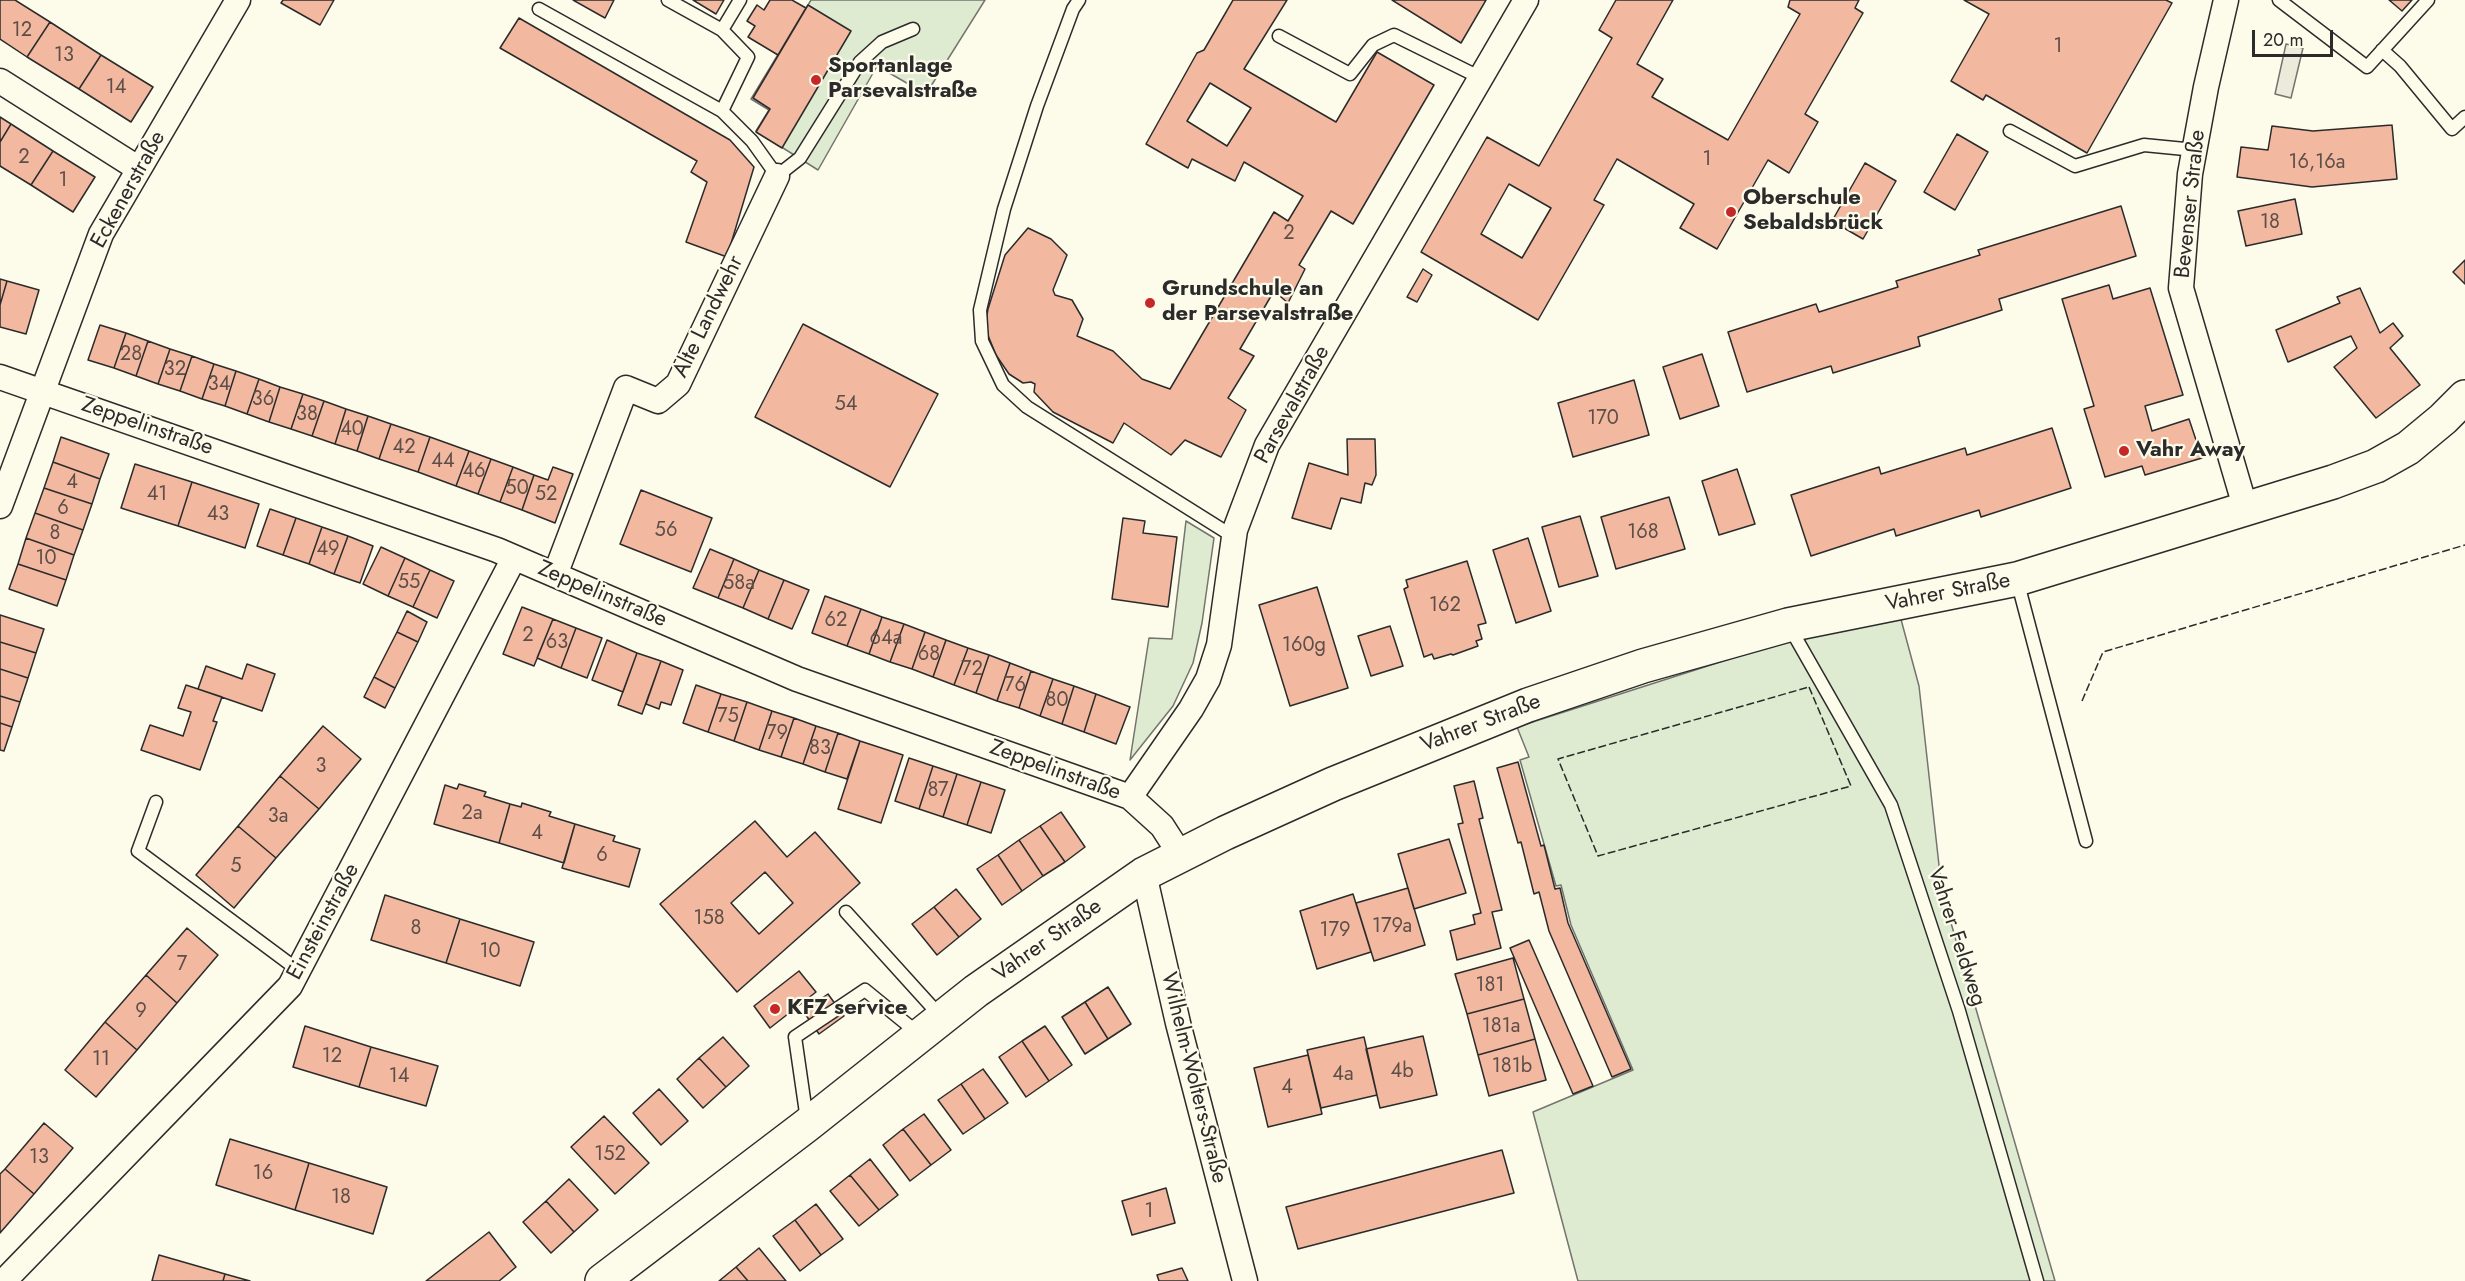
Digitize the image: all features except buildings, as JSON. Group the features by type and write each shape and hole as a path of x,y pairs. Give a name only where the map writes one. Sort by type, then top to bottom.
{"main road":[{"name":"Vahrer Straße","path":"602,1281 807,1125 976,991 1144,874 1180,854 1333,784 1528,705 1642,666 1788,625 2017,579 2333,483 2376,466 2408,448 2465,397"}],"street":[{"name":"Eckenerstraße","path":"0,506 101,234 238,0"},
{"name":"Parsevalstraße","path":"1130,797 1191,709 1208,679 1219,645 1234,537 1267,445 1526,0"},
{"name":"Bevenser Straße","path":"2226,0 2206,87 2190,174 2181,288 2246,510"},
{"path":"0,81 139,169"},
{"name":"Alte Landwehr","path":"555,575 626,388 658,401 678,384 777,176"},
{"name":"Zeppelinstraße","path":"0,377 514,558 797,679 1130,797 1162,826 1180,854"},
{"name":"Einsteinstraße","path":"4,1281 287,990 514,558"},
{"name":"Wilhelm-Wolters-Straße","path":"1144,874 1178,1023 1245,1281"}],"lane":[{"path":"668,0 722,30 748,57 722,111"},
{"path":"722,30 740,0"},
{"path":"1079,0 1073,9 1037,106 1004,208 980,310 982,341 1003,385 1027,407 1234,537"},
{"path":"2279,0 2367,67 2428,0"},
{"path":"539,9 722,111 752,141 777,176 800,158 860,62 882,42 913,29"},
{"path":"1279,36 1350,74 1373,45 1394,35 1481,78"},
{"path":"2382,50 2400,66 2452,129 2465,117"},
{"path":"2010,130 2075,166 2144,145 2195,150"},
{"path":"2017,579 2086,841"},
{"name":"Vahrer Feldweg","path":"1788,625 1891,805 1959,1011 2037,1281"},
{"path":"156,802 138,851 298,970"},
{"path":"846,912 931,1026"},
{"path":"807,1125 795,1037 865,990 931,1026"}],"green space":[{"name":"Sportanlage Parsevalstraße","path":"811,0 985,0 926,94 877,66 818,170 756,131 769,110 751,99"},
{"path":"1186,521 1214,538 1202,623 1193,663 1173,706 1130,760 1149,638 1172,639"},
{"path":"1899,612 1919,686 1942,892 2055,1281 1578,1281 1533,1112 1633,1070 1571,925 1561,885 1556,886 1520,760 1529,757 1517,727 1792,639"}],"shaded area":[{"path":"2286,44 2303,48 2291,98 2275,94"}],"fence":[{"path":"2082,701 2103,652 2465,545"},
{"path":"1809,687 1851,786 1598,856 1558,759 1809,687"}],"place":[{"name":"Sportanlage Parsevalstraße","path":"816,80"},
{"name":"Oberschule Sebaldsbrück","path":"1731,212"},
{"name":"Grundschule an der Parsevalstraße","path":"1150,303"},
{"name":"Vahr Away","path":"2124,451"},
{"name":"KFZ service","path":"775,1009"}]}
